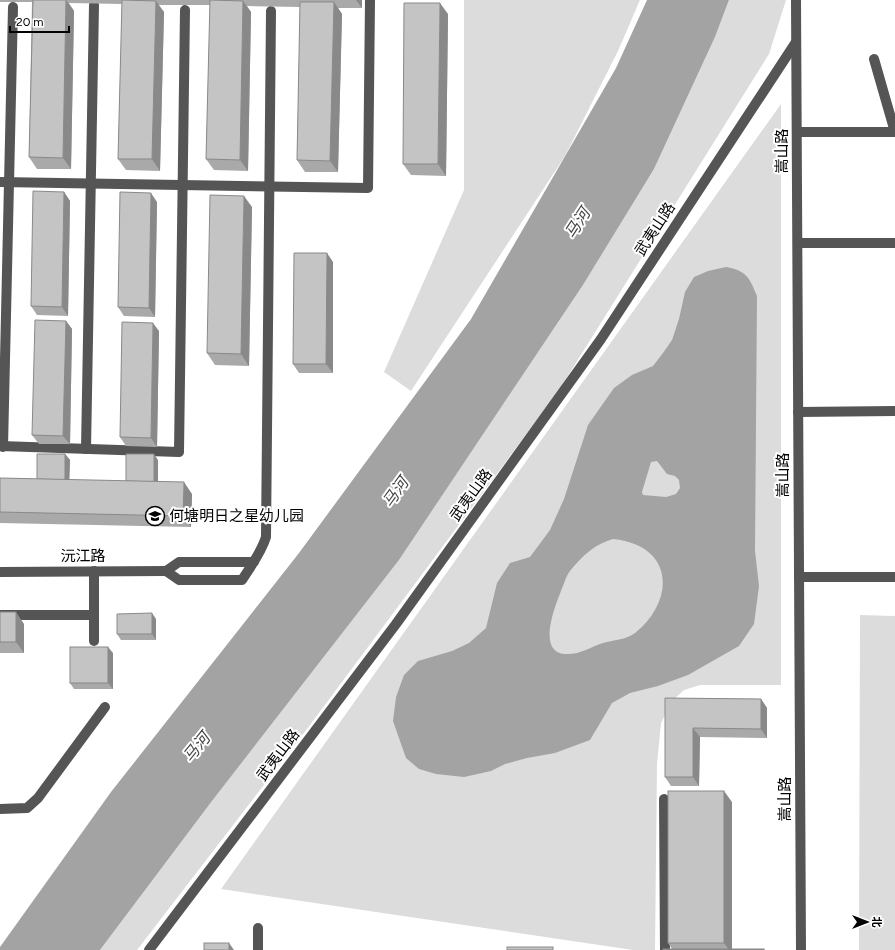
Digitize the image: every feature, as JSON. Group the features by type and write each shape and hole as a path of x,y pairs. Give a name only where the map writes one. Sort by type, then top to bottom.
{"street":[{"path":"4,182 368,188 370,0"},
{"name":"嵩山路","path":"796,0 801,950"},
{"path":"86,449 94,5"},
{"path":"13,7 4,182 2,446 179,452 185,10"},
{"path":"254,562 179,562 166,572 179,580 242,580 254,562 262,549 266,527 271,11"},
{"name":"武夷山路","path":"149,950 396,624 596,346 796,42"},
{"path":"797,132 895,132 874,59"},
{"path":"798,243 895,243"},
{"path":"798,412 895,411"},
{"name":"沅江路","path":"0,572 166,572"},
{"path":"94,572 94,642"},
{"path":"799,577 895,577"},
{"path":"0,615 94,615"},
{"path":"0,808 27,808 38,798 105,707"},
{"path":"664,799 665,950"},
{"path":"258,928 258,950"}],"shaded area":[{"path":"464,0 640,0 618,51 565,156 411,391 384,372 464,190"},
{"path":"729,0 786,0 769,54 559,390 310,725 137,950 100,950 212,801 399,560 583,285 654,169 715,37"},
{"path":"781,104 781,685 700,685 684,690 672,701 661,723 657,764 655,950 633,950 221,889"},
{"path":"860,615 895,616 895,950 859,950"}],"water":[{"name":"马河","path":"647,0 729,0 715,37 654,169 583,285 399,560 212,801 100,950 0,950 0,947 111,792 299,553 471,319 616,68"},
{"path":"726,267 743,273 752,284 757,296 755,551 759,586 754,624 739,646 688,675 658,686 630,693 612,703 590,740 555,753 527,758 505,764 491,771 464,777 436,774 419,769 406,758 393,721 396,697 404,675 418,661 452,651 469,643 486,628 497,583 510,563 530,557 550,530 564,499 588,425 614,388 632,375 653,366 672,340 679,319 685,292 694,277 708,271","holes":["657,461 667,474 675,476 679,480 680,488 676,494 666,497 643,495 642,492 651,462","613,539 633,543 648,552 658,563 662,576 662,590 657,605 648,620 635,633 628,637 603,643 570,654 556,651 551,645 550,627 555,606 567,575 579,560 589,551 600,544"]}],"building":[{"path":"33,0 66,0 63,158 29,157"},
{"path":"122,0 156,1 152,159 118,159"},
{"path":"210,0 243,1 240,160 206,159"},
{"path":"300,2 334,2 330,161 297,160"},
{"path":"404,3 440,3 438,164 403,164"},
{"path":"33,191 64,192 62,307 31,306"},
{"path":"120,192 151,193 149,308 118,307"},
{"path":"210,195 244,196 241,354 207,353"},
{"path":"294,253 327,253 326,364 293,364"},
{"path":"35,320 66,321 63,436 32,435"},
{"path":"122,322 153,323 151,438 120,437"},
{"path":"37,454 65,454 65,480 37,479"},
{"path":"126,454 154,454 154,482 126,481"},
{"path":"0,478 184,482 183,516 0,512"},
{"path":"0,612 16,612 16,642 0,642"},
{"path":"152,613 152,634 117,634 117,614"},
{"path":"70,647 108,647 108,683 70,683"},
{"path":"665,698 761,699 761,729 693,728 693,777 665,777"},
{"path":"668,791 724,791 724,943 668,943"},
{"path":"204,943 229,943 229,950 204,950"},
{"path":"507,947 553,947 553,950 507,950"},
{"path":"764,949 764,950 663,950"}],"place":[{"name":"何塘明日之星幼儿园","path":"155,516"}]}
